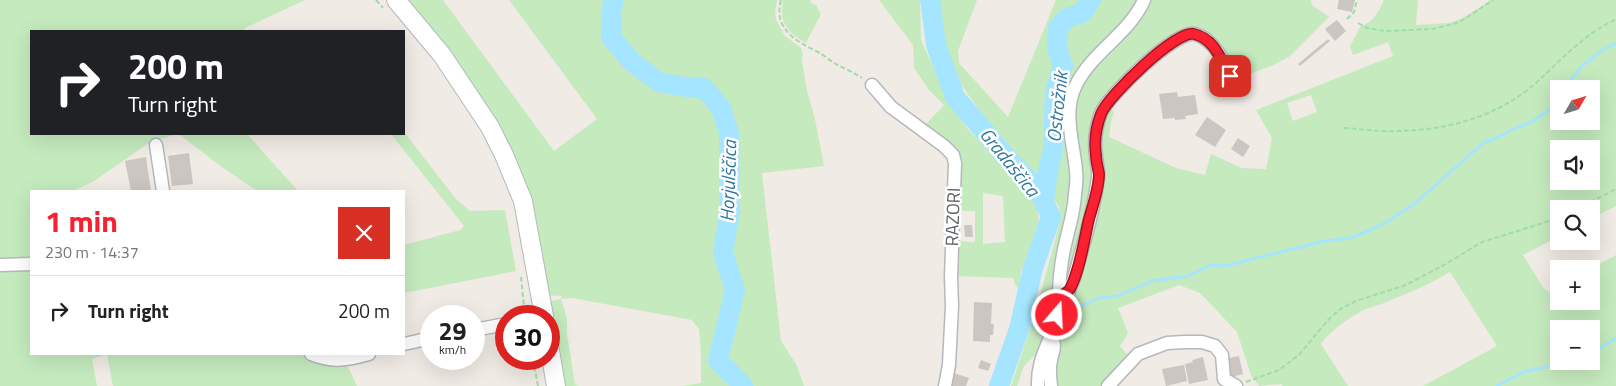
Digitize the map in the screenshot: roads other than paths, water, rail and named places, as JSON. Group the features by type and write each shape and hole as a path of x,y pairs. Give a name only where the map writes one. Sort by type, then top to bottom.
{"street":[{"path":"396,0 442,55 490,127 504,155 522,201 542,305"},
{"path":"1038,386 1038,368 1057,315 1061,267 1075,197 1076,172 1070,138 1070,102 1076,86 1090,63 1128,26 1144,0"},
{"path":"1058,298 1069,291 1074,278 1099,175 1095,153 1096,132 1102,112 1114,94 1158,52 1182,35 1193,33 1205,38 1212,44 1234,83"},
{"name":"RAZORI","path":"872,85 891,107 944,146 953,155 955,163 951,277 952,306 949,366 945,386"},
{"path":"156,145 163,190"},
{"path":"0,265 30,264"},
{"path":"1051,335 1055,346 1049,374 1051,386"},
{"path":"405,344 420,340"},
{"path":"1108,386 1138,354 1167,344 1202,342 1215,346 1222,354 1224,379 1240,384"},
{"path":"314,355 332,361 348,360 366,355"},
{"path":"553,370 556,386"}],"waterway":[{"name":"Horjulščica","path":"614,0 611,37 631,61 659,82 704,88 721,108 729,133 730,209 723,252 735,290 718,360 743,386"},
{"name":"Gradaščica","path":"930,0 936,45 955,97 1008,159 1033,184 1044,201 1051,217 1033,268 1019,329 999,386"},
{"name":"Ostrožnik","path":"1044,201 1053,149 1055,92 1063,66 1057,48 1058,28 1067,18 1082,13 1091,0"},
{"path":"1571,80 1587,62 1616,43"},
{"path":"1070,311 1099,298 1118,296 1152,281 1188,276 1211,265 1225,266 1325,241 1351,238 1381,225 1413,205 1483,143 1531,122 1550,109"},
{"path":"1019,329 1042,322"},
{"path":"1600,348 1616,338"},
{"path":"1497,386 1523,372 1550,366"}]}
